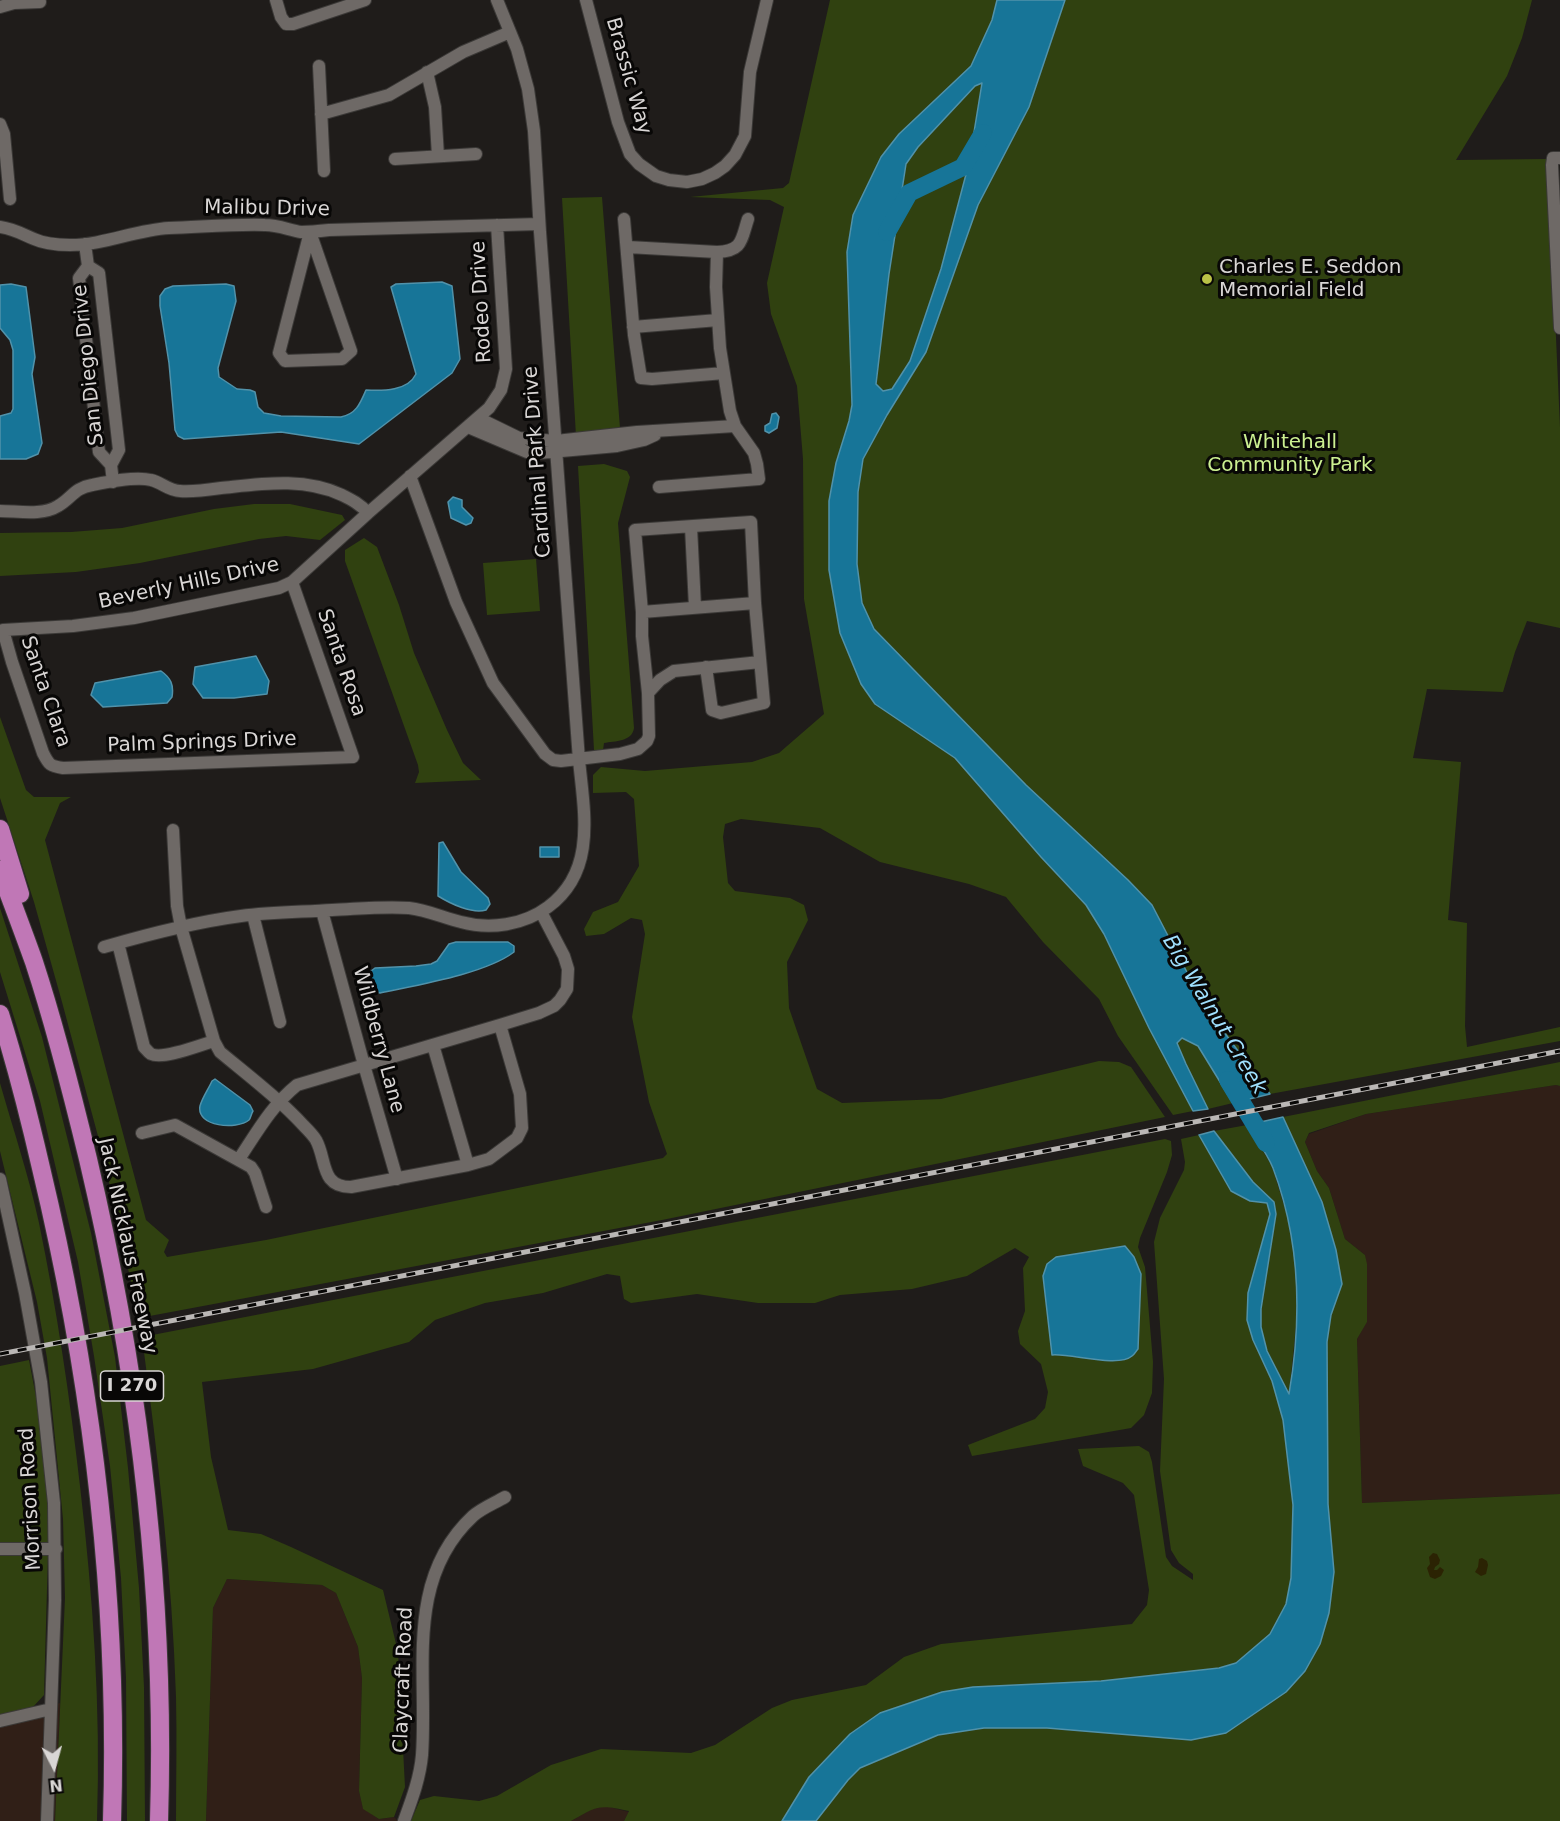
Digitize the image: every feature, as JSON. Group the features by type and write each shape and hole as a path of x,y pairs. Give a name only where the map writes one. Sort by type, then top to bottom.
{"highway":[{"path":"0,829 17,881 33,961"},
{"name":"Jack Nicklaus Freeway","path":"0,870 33,961 73,1098 106,1234 137,1413 149,1526 159,1658 161,1767 159,1821"},
{"name":"I 270","path":"0,1014 28,1112 59,1241 88,1416 103,1545 109,1637 112,1821"},
{"path":"0,1054 7,1075 28,1112"}],"street":[{"path":"276,0 281,17 286,24 293,24 365,0"},
{"name":"Cardinal Park Drive","path":"497,0 528,89 534,131 539,224 586,835 578,868 564,892 541,912"},
{"name":"Brassic Way","path":"586,0 618,122 630,154 639,164 656,176 687,182 702,179 725,166 735,155 745,136 750,72 766,0"},
{"path":"0,7 14,3 40,2"},
{"path":"321,114 389,95 463,52 510,32"},
{"path":"319,66 324,171"},
{"path":"427,72 435,107 438,156"},
{"path":"0,124 4,134 10,199"},
{"path":"395,159 476,154"},
{"path":"1557,158 1552,165 1560,328"},
{"path":"624,219 633,327 641,378 724,373"},
{"path":"628,247 717,252 735,250 739,246 748,219"},
{"name":"Malibu Drive","path":"0,227 16,230 46,242 71,245 121,238 136,232 165,228 268,225 310,232 539,224"},
{"name":"Rodeo Drive","path":"489,408 501,390 506,369 497,225"},
{"path":"310,232 351,351 342,359 285,361 279,353 310,232"},
{"name":"San Diego Drive","path":"85,244 88,266 79,278 82,311 99,452 111,465"},
{"path":"659,487 759,479 754,453 735,426 730,411 718,320 717,252"},
{"name":"San Diego Drive","path":"88,266 99,273 101,285 119,450 111,465 113,482"},
{"path":"633,327 718,320"},
{"name":"Beverly Hills Drive","path":"3,630 73,626 134,618 279,588 292,582 489,408"},
{"path":"478,418 519,438 556,446 579,448 617,446 645,440 663,430 735,426"},
{"path":"468,427 527,452 556,446"},
{"path":"411,476 456,602 494,683 545,754 553,760 579,760 620,754 638,749 649,736 648,693 635,530 752,522 755,603 764,703 721,713 712,710 706,668"},
{"path":"0,511 49,510 63,503 78,489 142,478 186,492 273,482 297,483 333,491 360,504 368,513"},
{"path":"691,527 695,607"},
{"name":"Santa Rosa","path":"292,582 353,757"},
{"path":"642,612 755,603"},
{"name":"Santa Clara","path":"3,630 43,753 52,766"},
{"path":"648,693 660,680 674,671 760,662"},
{"name":"Palm Springs Drive","path":"52,766 63,768 353,757"},
{"path":"173,830 177,906 181,927 214,1041 220,1052 279,1102 316,1139 327,1175 333,1183 341,1187 351,1187 468,1165 489,1159 516,1138 522,1128 520,1094 500,1025"},
{"path":"104,947 181,927 253,915 395,907 426,911 462,923 486,926 508,924 541,912 564,956 568,969 567,988 560,1000 547,1010 297,1085 264,1120 239,1159"},
{"name":"Wildberry Lane","path":"322,911 397,1179"},
{"path":"253,915 280,1022"},
{"path":"118,943 144,1047 152,1054 162,1056 214,1041"},
{"path":"433,1045 468,1165"},
{"path":"142,1133 175,1125 239,1159 251,1167 255,1173 266,1207"},
{"name":"Morrison Road","path":"0,1179 25,1293 41,1382 51,1461 56,1549 47,1821"},
{"name":"Claycraft Road","path":"404,1821 418,1784 422,1755 423,1637 428,1595 445,1549 474,1515 504,1497"},
{"path":"0,1550 56,1549"},
{"path":"0,1720 51,1709"}],"shaded area":[{"path":"1560,1086 1560,1494 1362,1503 1357,1339 1367,1321 1365,1255 1345,1239 1329,1188 1317,1171 1305,1142 1309,1134 1366,1114"},
{"path":"227,1579 322,1585 336,1593 358,1647 362,1678 359,1791 363,1808 379,1819 394,1817 398,1821 206,1821 213,1608"},
{"path":"60,1703 55,1821 0,1821 0,1715"},
{"path":"606,1806 629,1812 624,1821 571,1821 592,1809"}],"green space":[{"path":"830,0 997,0 992,20 971,66 899,134 881,157 853,215 847,252 852,405 836,463 829,501 829,570 840,633 861,684 875,704 955,758 1086,905 1104,934 1149,1028 1193,1111 1173,1115 1118,1036 1099,999 1043,942 1006,897 969,884 880,862 820,828 741,819 725,824 723,837 728,883 735,891 790,898 804,905 808,920 787,962 789,1008 817,1089 842,1103 941,1099 1099,1061 1119,1062 1131,1067 1165,1117 662,1220 139,1318 102,1151 34,902 0,798 0,717 26,790 34,797 71,797 60,803 45,840 146,1220 169,1240 164,1252 167,1257 266,1240 663,1158 667,1154 649,1102 632,1017 645,934 642,920 631,918 604,934 586,936 584,929 593,912 618,902 639,866 634,799 626,792 593,793 593,775 601,767 645,771 752,762 779,753 824,714 804,599 803,459 797,386 771,314 767,283 784,207 770,200 690,197 783,188 789,183"},
{"name":"Whitehall Community Park","path":"1065,0 1532,0 1522,38 1507,76 1456,160 1548,159 1560,427 1560,628 1527,621 1503,692 1427,689 1413,758 1461,762 1448,920 1467,923 1465,1026 1467,1047 1560,1027 1560,1041 1270,1094 1204,1005 1152,905 1026,785 874,629 862,603 857,564 858,492 863,459 887,415 978,205 1029,107"},
{"path":"983,83 969,163 941,269 910,361 892,389 883,391 876,384 889,274 906,164 918,147 975,86"},
{"path":"602,197 620,428 614,432 576,436 562,198"},
{"path":"604,464 627,471 630,477 618,523 634,728 633,733 627,738 604,743 603,750 594,750 578,466"},
{"path":"254,504 290,504 342,515 345,520 320,540 286,536 259,539 140,563 76,572 0,576 0,533 71,532 122,528 214,509"},
{"path":"364,538 377,547 414,653 447,730 463,763 481,780 415,783 419,772 418,765 345,561 345,550"},
{"path":"536,559 540,611 487,615 483,563"},
{"path":"0,908 42,1037 91,1233 115,1357 139,1588 144,1687 145,1821 127,1821 126,1678 121,1578 110,1466 94,1356 78,1262 40,1101 0,972"},
{"path":"1182,1038 1198,1046 1233,1103 1208,1109 1177,1043"},
{"path":"1560,1062 1560,1086 1366,1114 1309,1133 1305,1142 1317,1171 1329,1188 1345,1239 1365,1255 1367,1264 1367,1322 1357,1339 1362,1503 1560,1494 1560,1821 809,1821 857,1765 940,1728 1025,1715 1115,1733 1320,1644 1329,1613 1334,1572 1328,1504 1327,1342 1331,1315 1342,1284 1336,1250 1322,1202 1283,1117"},
{"path":"0,1083 39,1223 72,1420 85,1528 95,1653 98,1737 97,1821 55,1821 65,1598 63,1519 47,1358 37,1302 0,1151"},
{"path":"1247,1125 1272,1166 1287,1215 1297,1271 1298,1307 1289,1395 1267,1351 1261,1327 1261,1309 1276,1214 1274,1202 1253,1182 1214,1131"},
{"path":"1199,1135 1231,1191 1250,1201 1267,1203 1270,1214 1248,1293 1253,1340 1272,1381 1283,1420 1293,1505 1291,1578 1286,1604 1270,1634 1236,1663 1219,1668 1101,1681 973,1687 942,1692 880,1713 850,1734 809,1777 782,1821 624,1821 629,1811 604,1807 593,1809 571,1821 411,1821 420,1800 434,1796 479,1801 497,1796 551,1765 601,1749 691,1753 715,1745 772,1708 792,1700 866,1685 904,1657 941,1644 1132,1624 1147,1605 1149,1590 1134,1495 1123,1483 1083,1466 1078,1449 1139,1446 1149,1452 1166,1557 1172,1566 1193,1580 1193,1574 1179,1563 1171,1550 1160,1471 1164,1379 1154,1242 1160,1218 1184,1170 1181,1139"},
{"path":"1165,1139 1171,1141 1172,1155 1167,1172 1138,1247 1145,1267 1153,1362 1152,1393 1144,1415 1131,1428 972,1456 968,1445 1035,1419 1045,1408 1048,1392 1041,1364 1020,1344 1018,1331 1025,1311 1023,1268 1029,1257 1015,1248 967,1276 912,1289 840,1295 815,1303 758,1303 697,1294 631,1303 624,1299 620,1276 607,1274 543,1293 485,1303 435,1320 409,1342 313,1369 202,1382 211,1457 228,1530 261,1534 383,1590 398,1652 405,1787 394,1817 379,1819 363,1809 359,1791 362,1678 358,1647 336,1593 322,1585 227,1579 213,1608 206,1821 176,1821 176,1697 168,1562 142,1337","holes":["1141,1274 1138,1349 1118,1361 1059,1354"]},
{"path":"29,1360 37,1402 49,1517 44,1695 32,1708 0,1715 0,1366"}],"sand":[{"path":"1433,1553 1437,1554 1440,1560 1434,1570 1440,1567 1444,1570 1441,1576 1435,1579 1430,1577 1427,1568 1430,1564 1429,1557"},
{"path":"1479,1559 1487,1561 1488,1565 1486,1574 1481,1576 1475,1572"}],"water":[{"path":"997,0 1065,0 1029,107 978,205 926,352 863,459 858,492 857,564 862,603 874,629 1026,785 1152,905 1204,1005 1270,1094 1233,1103 1198,1046 1182,1038 1177,1043 1208,1109 1193,1111 1149,1028 1104,934 1086,905 955,758 875,704 861,684 840,633 829,570 829,501 836,463 852,405 847,252 853,215 881,157 899,134 971,66 992,20","holes":["982,83 969,163 941,269 910,361 892,389 883,391 876,384 889,274 906,164 918,147 975,86"]},
{"path":"442,282 452,286 460,359 452,373 359,444 281,432 184,439 178,436 175,430 169,363 160,306 160,296 165,289 173,286 226,284 234,286 236,301 218,368 219,377 237,389 255,392 258,407 264,413 281,416 341,417 354,411 366,390 401,387 412,380 416,374 391,287 396,284"},
{"path":"11,284 26,287 35,357 32,374 42,443 38,454 26,459 0,459 0,416 11,413 13,409 13,350 10,340 0,328 0,285"},
{"path":"776,413 779,417 777,428 769,433 765,431 765,426 770,423 772,414"},
{"path":"453,497 462,500 462,507 473,518 471,523 466,525 451,518 448,502"},
{"path":"256,656 269,681 267,694 234,698 203,698 193,684 195,667"},
{"path":"161,671 169,679 173,689 172,697 167,703 103,707 91,695 95,683"},
{"path":"443,842 461,872 488,898 490,904 486,910 468,909 438,896 439,843"},
{"path":"540,847 559,847 559,857 540,857"},
{"path":"508,942 514,946 514,952 486,967 431,982 380,993 368,984 367,974 375,968 431,964 437,961 449,944"},
{"path":"215,1079 250,1105 253,1111 249,1120 227,1126 218,1125 204,1118 200,1113 200,1106"},
{"path":"1283,1117 1322,1202 1336,1250 1342,1284 1331,1315 1327,1342 1328,1504 1334,1572 1329,1613 1320,1644 1305,1671 1286,1692 1226,1733 1191,1740 1047,1728 984,1728 938,1735 860,1768 816,1821 782,1821 809,1777 850,1734 880,1713 942,1692 973,1687 1101,1681 1219,1668 1236,1663 1270,1634 1286,1604 1291,1578 1293,1505 1283,1420 1272,1381 1253,1340 1247,1320 1248,1293 1270,1214 1267,1203 1250,1201 1231,1191 1199,1135 1214,1131 1253,1182 1274,1202 1276,1214 1261,1309 1261,1327 1267,1351 1289,1394 1297,1309 1289,1223 1273,1168 1247,1125"},
{"path":"1125,1246 1134,1257 1141,1274 1138,1349 1132,1356 1116,1361 1052,1355 1043,1276 1047,1264 1056,1257"}],"waterway":[{"name":"Big Walnut Creek","path":"887,232 909,193 963,167 983,133"},
{"name":"Big Walnut Creek","path":"1228,1080 1266,1143"}],"railway":[{"path":"0,1354 1560,1051"}],"place":[{"name":"Charles E. Seddon Memorial Field","path":"1207,279"}]}
